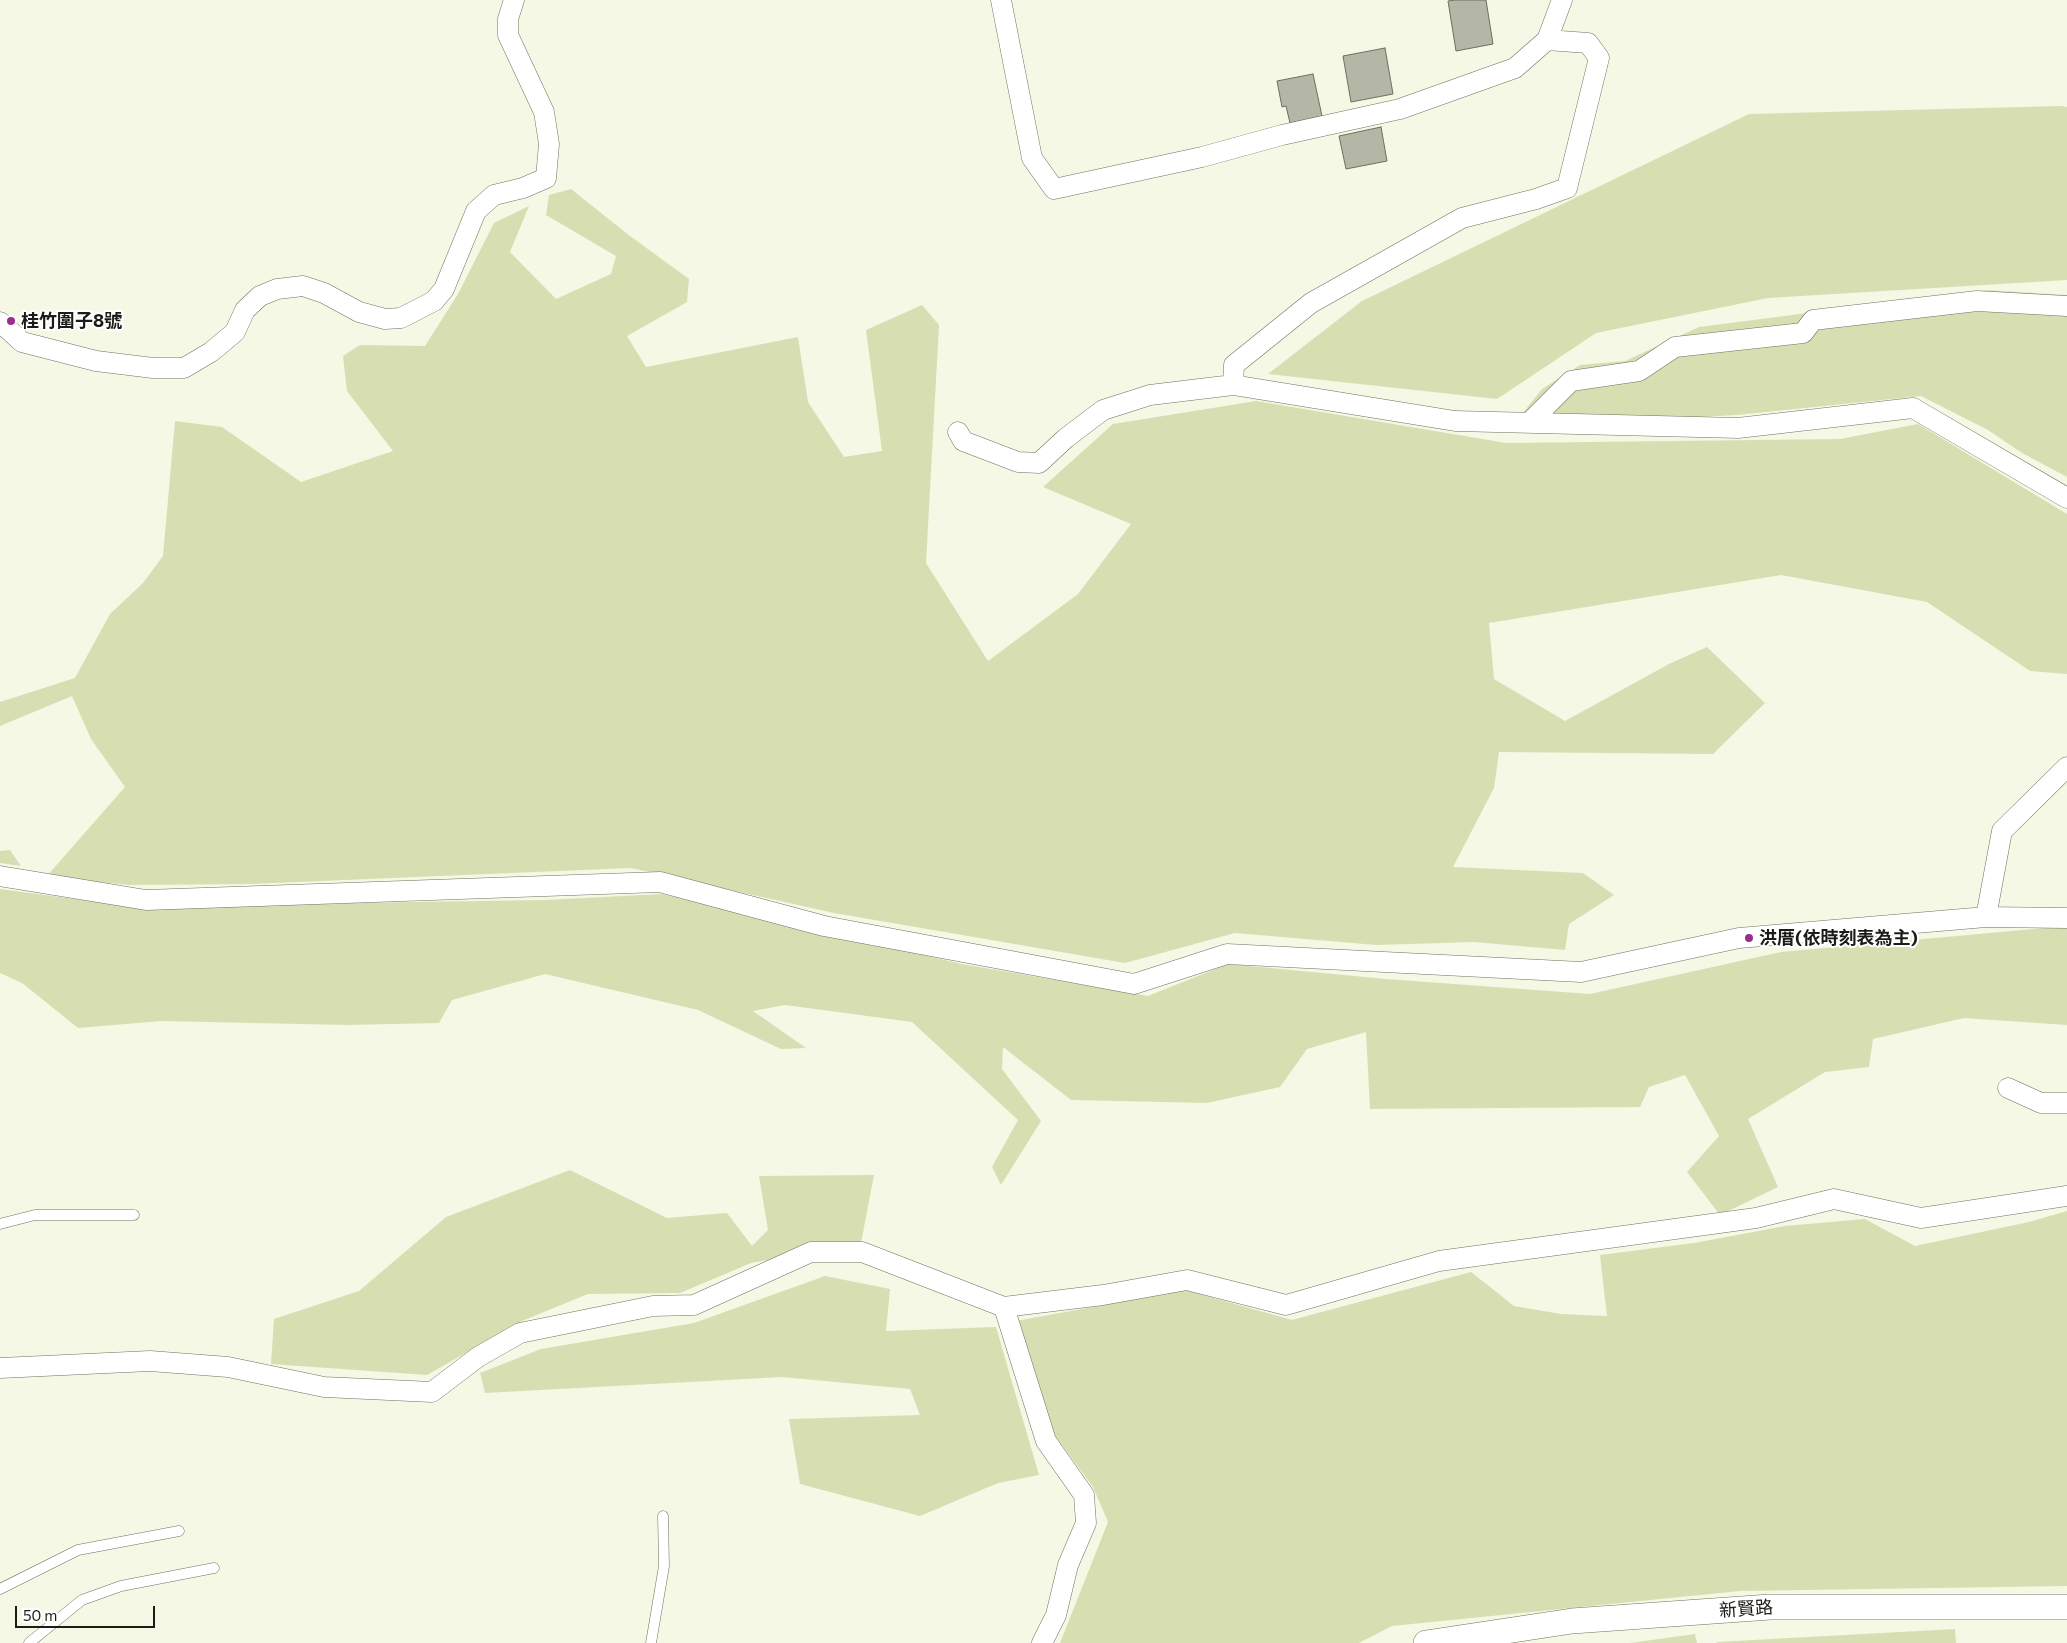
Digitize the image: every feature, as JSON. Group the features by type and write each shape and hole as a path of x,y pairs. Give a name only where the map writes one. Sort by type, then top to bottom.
{"street":[{"path":"0,322 22,342 86,359 153,368 184,368 211,352 235,332 245,310 260,296 277,289 303,286 324,293 359,312 385,319 401,318 434,301 444,289 476,211 494,195 523,188 546,178 549,144 544,112 508,35 508,19 514,0"},
{"path":"1000,0 1032,158 1054,189 1202,157 1282,135 1400,109 1515,68 1548,40 1562,0"},
{"path":"1233,385 1234,365 1311,303 1462,218 1536,199 1567,188 1599,58 1588,43 1548,40"},
{"path":"1529,423 1571,381 1639,371 1674,348 1803,333 1813,320 1976,301 2067,306"},
{"path":"958,432 962,441 1018,462 1039,463 1066,438 1102,410 1150,395 1233,385 1455,421 1738,428 1913,408 2067,498"},
{"path":"1986,917 2002,831 2067,768"},
{"path":"0,876 146,900 660,882 824,926 1134,984 1226,954 1581,972 1739,938 1986,917 2067,918"},
{"path":"2008,1088 2041,1103 2067,1103"},
{"path":"0,1368 150,1362 228,1367 324,1387 432,1392 478,1357 520,1332 653,1306 694,1305 811,1252 862,1252 1004,1307 1103,1295 1187,1280 1286,1306 1439,1261 1756,1218 1834,1199 1921,1218 2067,1196"},
{"path":"1004,1307 1046,1441 1084,1495 1086,1523 1068,1565 1056,1615 1042,1643"},
{"name":"新賢路","path":"1426,1643 1572,1621 1770,1607 2067,1607"}],"lane":[{"path":"0,1224 35,1215 134,1215"},
{"path":"651,1643 664,1566 663,1516"},
{"path":"0,1589 78,1550 179,1531"},
{"path":"29,1643 82,1600 121,1586 214,1568"}],"green space":[{"path":"2067,107 2067,280 1768,298 1596,333 1497,399 1268,374 1362,301 1749,114"},
{"path":"571,189 630,236 689,279 687,302 627,336 646,367 798,337 808,402 844,457 882,451 866,330 922,305 939,325 926,563 988,661 1078,594 1131,524 1043,487 1113,424 1256,401 1506,443 1840,439 1918,424 2067,514 2067,674 2030,671 1927,602 1781,575 1489,623 1494,679 1565,721 1669,664 1707,647 1765,703 1713,754 1499,752 1494,788 1453,867 1583,873 1614,895 1569,924 1565,950 1474,942 1376,945 1235,933 1125,963 834,913 631,868 250,884 130,885 46,877 125,787 91,739 72,696 0,726 0,702 75,678 110,614 143,583 163,556 175,421 222,427 301,482 393,451 347,391 343,356 360,345 425,346 458,294 494,223 529,206 510,252 556,299 611,274 616,256 546,215 549,195"},
{"path":"1987,290 2067,295 2067,477 2022,453 1988,430 1921,396 1737,415 1644,420 1517,420 1542,389 1580,365 1625,361 1699,327"},
{"path":"10,850 21,866 0,863 0,851"},
{"path":"0,889 149,909 218,905 545,900 662,894 962,964 1148,996 1228,964 1386,979 1590,994 1781,952 2067,926 2067,1025 1964,1018 1873,1039 1869,1067 1825,1072 1748,1119 1778,1187 1720,1215 1687,1172 1719,1136 1685,1075 1649,1087 1640,1107 1370,1109 1366,1032 1307,1049 1280,1087 1207,1103 1071,1100 1003,1047 1002,1069 1041,1121 1001,1185 992,1167 1018,1120 912,1022 785,1005 753,1011 806,1048 781,1049 698,1010 545,974 452,1000 439,1023 347,1025 161,1021 78,1028 22,983 0,973"},
{"path":"570,1170 667,1218 727,1213 752,1246 768,1230 759,1176 874,1175 861,1243 751,1263 680,1293 588,1294 522,1321 427,1375 271,1364 274,1319 359,1291 446,1217"},
{"path":"2067,1211 2067,1586 1740,1591 1392,1626 1359,1643 1060,1643 1108,1522 1093,1487 1054,1434 1016,1321 1185,1290 1292,1320 1471,1272 1514,1306 1561,1314 1607,1316 1600,1255 1694,1243 1785,1226 1865,1219 1915,1246 2029,1222"},
{"path":"825,1276 890,1289 886,1331 996,1327 1039,1475 998,1483 920,1516 800,1484 789,1419 920,1415 910,1389 782,1377 485,1393 480,1373 541,1349 694,1323"},
{"path":"1955,1629 1956,1643 1717,1643 1717,1642"},
{"path":"1695,1634 1697,1643 1630,1643"}],"building":[{"path":"1486,0 1493,44 1456,51 1448,1"},
{"path":"1385,48 1393,94 1351,102 1343,56"},
{"path":"1313,74 1322,116 1290,123 1286,106 1282,107 1277,81"},
{"path":"1381,127 1387,161 1346,169 1339,136"}],"place":[{"name":"桂竹圍子8號","path":"11,321"},
{"name":"洪厝(依時刻表為主)","path":"1749,938"}]}
